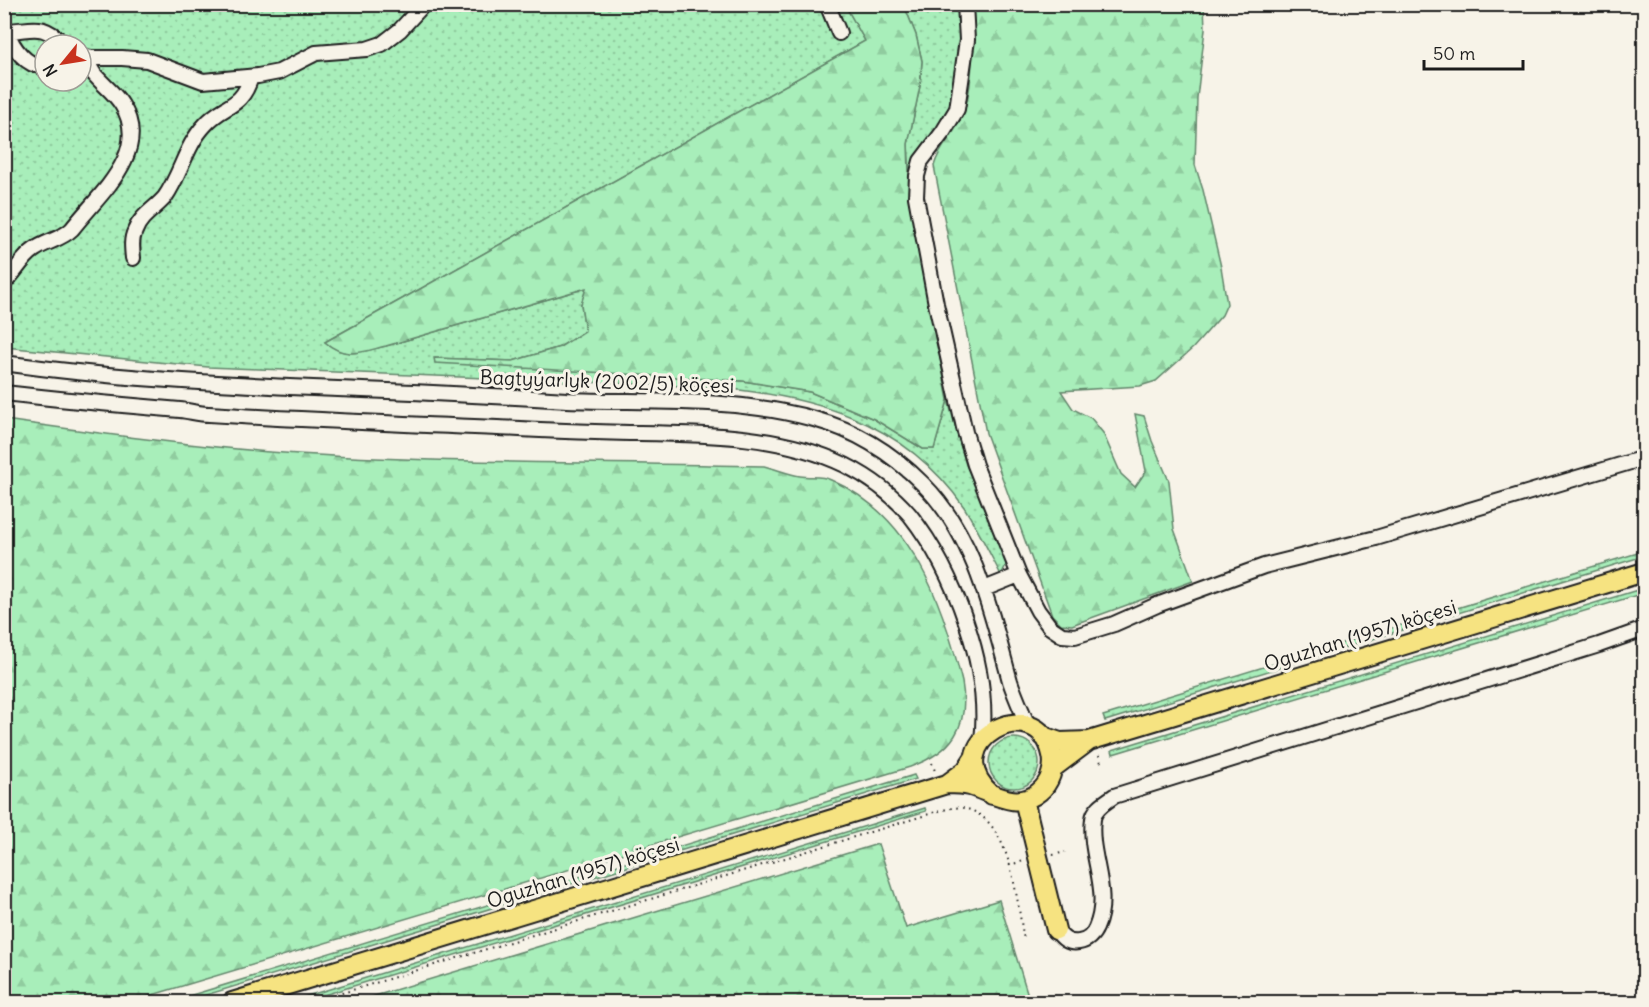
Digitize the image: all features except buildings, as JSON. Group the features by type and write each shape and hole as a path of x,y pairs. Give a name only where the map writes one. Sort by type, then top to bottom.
{"main road":[{"name":"Oguzhan (1957) köçesi","path":"232,1002 947,784 966,770 987,734 1002,725 1020,723 1060,742 1089,741 1644,572"},
{"path":"1035,731 1051,751 1053,768"},
{"name":"Oguzhan (1957) köçesi","path":"947,784 968,786 1000,799 1024,800 1041,791 1047,784 1053,768 1089,741"},
{"path":"978,748 975,765 980,782 992,795"},
{"path":"1024,800 1056,930"}],"street":[{"path":"93,57 147,60 203,81 251,77 279,72 316,53 366,49 382,44 394,36 424,4"},
{"path":"827,4 839,33"},
{"path":"965,4 967,40 957,109 944,132 921,161 917,176 916,197 936,304 965,432 975,465 1019,575 1038,611 1050,627 1062,634 1074,636 1114,624 1157,605 1264,566 1376,538 1644,458"},
{"path":"33,64 28,62 6,31 27,28 50,33"},
{"path":"4,283 30,252 63,237 72,229 125,162 130,143 128,115 119,99 93,73"},
{"path":"132,258 132,237 141,219 165,196 201,129 213,117 239,100 247,90 251,77"},
{"name":"Bagtyýarlyk (2002/5) köçesi","path":"4,363 55,370 198,382 612,402 683,402 752,406 828,423 859,436 893,459 937,499 959,532 972,558 984,589 1011,684 1035,731"},
{"path":"4,393 206,414 698,435 786,446 827,457 858,472 887,493 908,513 941,562 964,616 976,662 982,698 978,748"},
{"path":"984,589 1019,575"},
{"path":"1056,930 1062,938 1069,942 1080,942 1088,939 1094,932 1102,914 1102,892 1092,838 1093,816 1099,807 1114,796 1644,629"}],"path":[{"path":"313,1002 954,808 963,808 982,817 990,824 1001,841 1008,860 1024,939"}],"green space":[{"path":"5,5 845,5 865,41 325,342 340,351 361,352 587,288 581,304 585,331 560,347 513,361 435,358 435,362 743,381 810,392 874,419 923,449 934,449 948,400 966,465 986,505 1007,563 1001,575 964,507 940,477 913,452 883,432 852,417 818,405 783,397 709,387 208,367 5,347"},
{"path":"845,5 904,5 916,35 922,61 920,86 908,144 910,201 948,400 934,449 923,449 874,419 810,392 743,381 435,363 434,358 513,361 560,347 585,331 581,304 586,288 361,352 347,353 325,342 865,41"},
{"path":"904,5 957,5 960,31 960,61 952,103 938,131 910,175 908,144 920,86 922,61 916,35"},
{"path":"970,5 1204,5 1205,29 1197,98 1195,165 1221,267 1227,304 1222,315 1193,348 1156,381 1140,386 1061,391 1073,409 1091,418 1103,433 1121,474 1135,487 1146,471 1135,414 1144,416 1169,481 1174,529 1193,581 1072,625 1061,624 1052,615 986,433 934,166 939,153 959,123 966,105 972,62"},
{"path":"5,420 179,443 284,453 464,461 764,466 804,477 827,478 859,495 883,515 903,538 920,564 945,622 962,682 964,698 960,725 955,736 937,754 910,767 129,1002 5,1002"},
{"path":"1644,551 1644,556 1105,721 1103,716"},
{"path":"1644,588 1644,593 1113,754 1112,750"},
{"path":"1014,738 1028,742 1035,749 1039,763 1035,777 1028,784 1014,788 1000,784 993,777 989,763 993,749 1000,742"},
{"path":"914,775 916,779 183,1002 169,1002"},
{"path":"925,808 926,811 301,1002 287,1002"},
{"path":"878,844 906,928 999,900 1030,1002 355,1002"}]}
